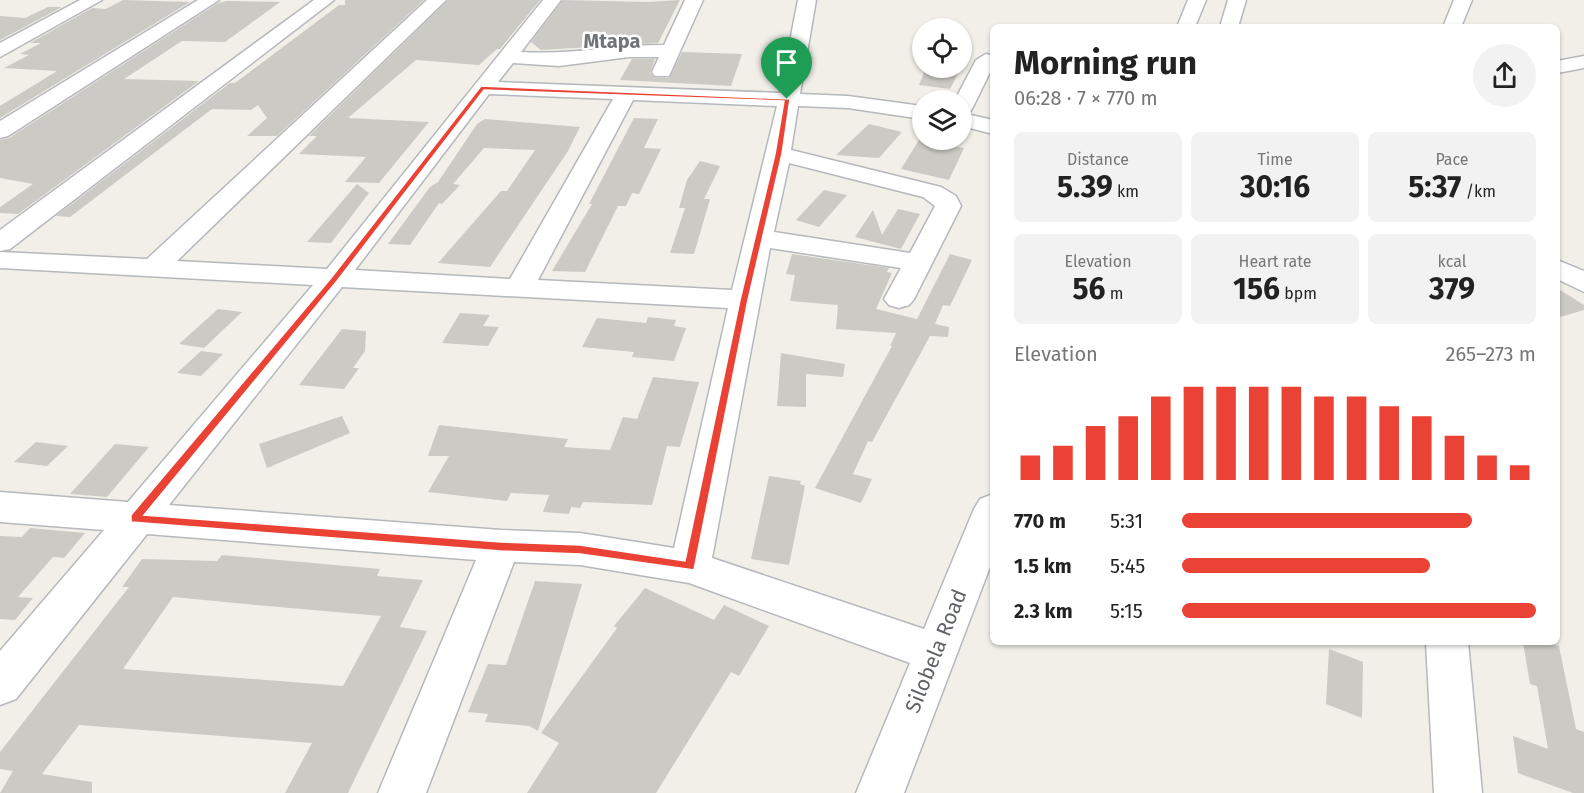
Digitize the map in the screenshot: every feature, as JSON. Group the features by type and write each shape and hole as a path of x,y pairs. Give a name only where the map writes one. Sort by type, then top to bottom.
{"street":[{"path":"0,51 93,0"},
{"path":"0,131 210,0"},
{"path":"0,243 325,0"},
{"path":"154,268 437,0"},
{"path":"0,684 334,279 552,0"},
{"path":"651,95 694,0"},
{"path":"690,567 744,300 779,154 787,99 807,0"},
{"path":"1187,24 1197,0"},
{"path":"1230,24 1238,0"},
{"path":"1453,24 1463,0"},
{"path":"0,31 33,33"},
{"path":"506,57 559,60 629,51 671,51"},
{"path":"971,90 986,60"},
{"path":"1560,67 1584,62"},
{"path":"483,88 787,99 877,105 912,110"},
{"path":"519,288 626,94"},
{"path":"972,122 990,126"},
{"path":"779,154 941,195 948,206 899,299"},
{"path":"759,238 856,251 918,263"},
{"path":"0,260 744,300"},
{"path":"1560,270 1584,283"},
{"path":"0,507 501,546 580,549 690,567 934,652"},
{"name":"Silobela Road","path":"880,793 934,652 990,516"},
{"path":"402,793 501,546"},
{"path":"1447,645 1458,793"}],"building":[{"path":"123,0 190,2 0,118 0,106 57,71 4,68 29,55 20,54 41,43 30,43 92,8 106,9"},
{"path":"345,0 424,0 277,136 247,136 267,118 258,105 251,110 212,109 70,217 56,216 230,83 235,83 339,5 345,5"},
{"path":"448,0 540,0 500,49 497,49 479,65 416,60 348,118 429,122 379,183 345,182 366,157 299,154 317,136 309,136"},
{"path":"563,0 647,2 680,0 658,43 541,50 531,42"},
{"path":"227,1 280,2 225,42 182,41 124,79 199,81 18,214 0,213 0,207 33,184 0,178 0,140 9,138 218,3"},
{"path":"48,7 62,7 0,40 0,16 25,18"},
{"path":"682,52 742,54 731,86 620,80 632,59 655,59 650,73 655,78 669,78"},
{"path":"922,78 956,78 950,89 919,85"},
{"path":"634,118 658,119 644,148 661,149 639,194 632,193 626,206 618,206 585,272 552,271 592,204 589,204"},
{"path":"485,119 580,127 568,151 490,267 438,263 501,191 507,191 535,150 484,148 453,184 460,185 442,204 439,203 410,245 388,244 430,187 438,182 477,124"},
{"path":"869,124 902,132 879,158 836,155"},
{"path":"913,150 963,150 949,180 901,169"},
{"path":"700,161 720,166 704,199 710,199 694,254 670,253 685,208 679,208 687,180"},
{"path":"357,184 369,193 331,243 307,242"},
{"path":"824,190 847,195 819,227 796,220"},
{"path":"898,209 920,214 901,249 855,237 873,210 882,235"},
{"path":"792,254 889,268 887,272 892,273 876,309 917,319 950,254 972,260 950,306 943,305 935,324 949,327 948,337 930,336 872,442 868,441 853,474 872,479 861,503 815,488 892,346 890,346 896,333 836,329 838,305 790,301 795,275 786,274"},
{"path":"1560,290 1584,305 1584,310 1560,317"},
{"path":"218,309 242,312 204,348 179,344"},
{"path":"460,313 490,315 483,326 499,327 488,346 442,343"},
{"path":"648,317 676,320 674,326 686,328 674,361 632,357 634,352 582,347 597,318 646,323"},
{"path":"342,329 366,331 365,351 353,368 359,368 344,389 299,385"},
{"path":"201,351 223,354 201,376 177,373"},
{"path":"781,353 845,364 843,377 806,374 806,407 777,406"},
{"path":"653,377 699,382 680,447 667,446 652,505 583,502 580,508 571,507 569,514 543,512 549,495 511,493 507,501 428,492 449,456 428,456 439,425 568,439 564,447 610,450 623,417 637,419"},
{"path":"342,416 350,433 267,468 259,444"},
{"path":"36,442 68,446 47,466 14,462"},
{"path":"115,444 149,447 107,497 70,494"},
{"path":"769,476 801,481 800,484 805,486 789,565 751,559"},
{"path":"30,528 85,533 64,558 53,557 18,597 33,598 15,620 0,619 0,536 22,537"},
{"path":"222,555 380,569 377,576 423,580 400,627 427,631 348,793 285,793 312,743 79,725 42,774 92,782 92,793 0,793 13,771 0,769 0,752 129,587 122,587 142,559 217,561","holes":["173,597 381,616 343,686 123,669"]},
{"path":"535,581 582,584 538,731 529,726 485,722 488,714 468,712 488,664 506,665"},
{"path":"645,588 714,620 724,605 769,626 739,676 731,672 656,793 527,793 559,743 541,733 617,628 614,626"},
{"path":"1524,645 1559,646 1576,729 1584,732 1584,793 1573,793 1518,773 1513,736 1548,749 1537,686 1530,684"},
{"path":"1329,649 1363,662 1362,718 1326,704"}],"district":[{"name":"Mtapa","path":"612,41"}],"route":[{"path":"483,88 787,99 779,154 744,300 690,567 580,549 501,546 135,518 334,279 483,88"}]}
